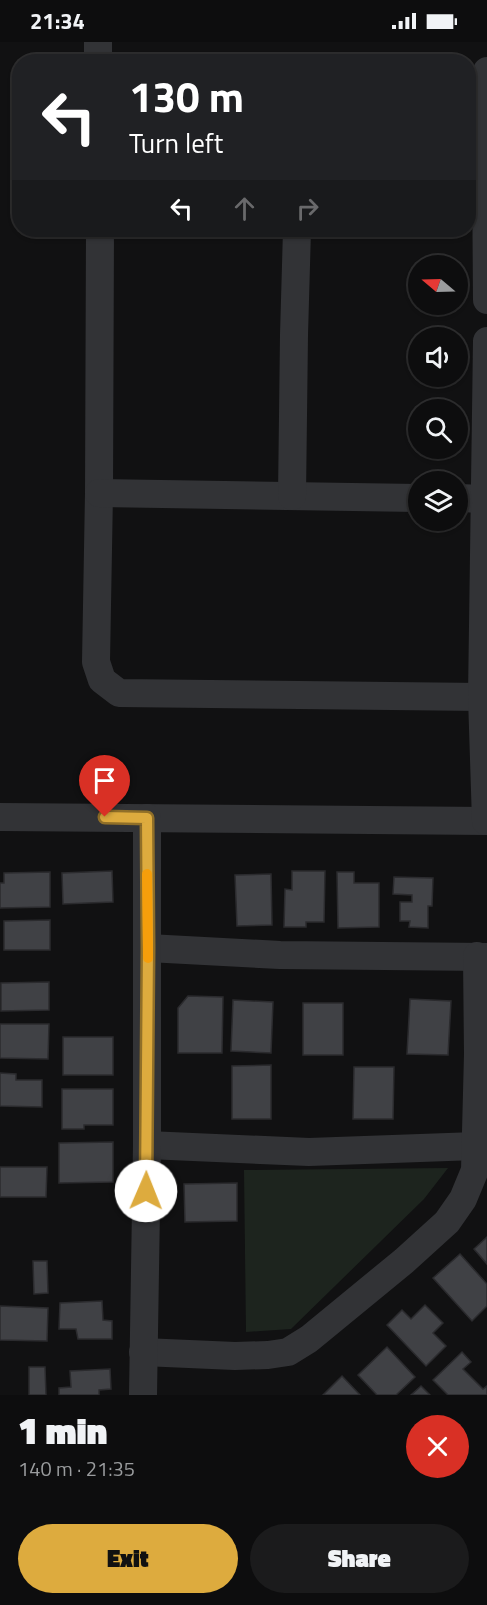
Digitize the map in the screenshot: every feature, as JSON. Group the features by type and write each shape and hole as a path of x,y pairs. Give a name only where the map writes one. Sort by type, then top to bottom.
{"street":[{"path":"487,71 477,160 487,300"},
{"path":"100,237 96,662 102,680 118,693 482,697"},
{"path":"292,496 297,237"},
{"path":"0,817 486,821 471,499 487,341"},
{"path":"99,494 408,498"},
{"path":"143,1395 147,1146 147,818"},
{"path":"143,1352 235,1356 288,1352 309,1339 404,1261 447,1222 463,1199 475,1170 482,956 280,955 148,948"},
{"path":"147,1146 309,1152 476,1146"}],"shaded area":[{"path":"448,1168 424,1199 291,1329 246,1332 244,1170"}],"building":[{"path":"112,871 113,902 63,904 62,873"},
{"path":"292,871 325,871 324,922 306,922 306,927 284,927 285,889 292,890"},
{"path":"50,872 50,907 0,908 0,883 4,883 4,873"},
{"path":"337,872 354,872 354,883 379,883 379,927 338,928"},
{"path":"271,874 272,925 237,926 235,875"},
{"path":"394,877 433,878 432,906 428,906 428,928 409,927 410,921 400,921 400,902 412,902 412,895 393,894"},
{"path":"50,920 50,950 4,950 4,921"},
{"path":"49,982 49,1010 1,1011 1,983"},
{"path":"188,996 223,997 222,1053 178,1053 178,1008"},
{"path":"410,999 451,1001 448,1055 407,1054"},
{"path":"233,1000 273,1002 271,1053 231,1051"},
{"path":"303,1003 343,1003 343,1055 303,1055"},
{"path":"0,1024 49,1024 48,1059 0,1058"},
{"path":"63,1037 113,1037 113,1075 63,1075"},
{"path":"271,1065 271,1119 232,1119 232,1066"},
{"path":"354,1067 394,1067 393,1119 353,1119"},
{"path":"0,1073 16,1074 16,1080 42,1080 42,1107 0,1106"},
{"path":"62,1089 113,1089 113,1125 84,1125 84,1129 62,1129"},
{"path":"113,1142 113,1182 59,1183 59,1143"},
{"path":"0,1167 47,1167 46,1197 0,1197"},
{"path":"237,1183 237,1221 185,1222 184,1184"},
{"path":"487,1237 487,1264 474,1249"},
{"path":"460,1254 487,1284 487,1306 472,1321 433,1278"},
{"path":"33,1261 47,1261 48,1293 34,1294"},
{"path":"102,1301 103,1320 112,1321 112,1339 78,1339 76,1329 59,1329 60,1303"},
{"path":"425,1305 443,1323 433,1333 446,1346 426,1366 387,1325 402,1310 411,1319"},
{"path":"0,1306 48,1308 47,1341 0,1340"},
{"path":"387,1347 415,1377 396,1395 377,1395 358,1375"},
{"path":"462,1352 471,1362 463,1369 483,1389 487,1386 487,1395 448,1395 433,1380"},
{"path":"29,1367 45,1367 46,1395 29,1395"},
{"path":"110,1369 111,1389 99,1390 99,1395 59,1395 59,1388 71,1387 70,1371"},
{"path":"342,1376 360,1395 323,1395"},
{"path":"421,1386 430,1395 411,1395"}],"slow traffic":[{"path":"147,874 148,958"}],"route":[{"path":"105,817 147,818 146,1191"}]}
